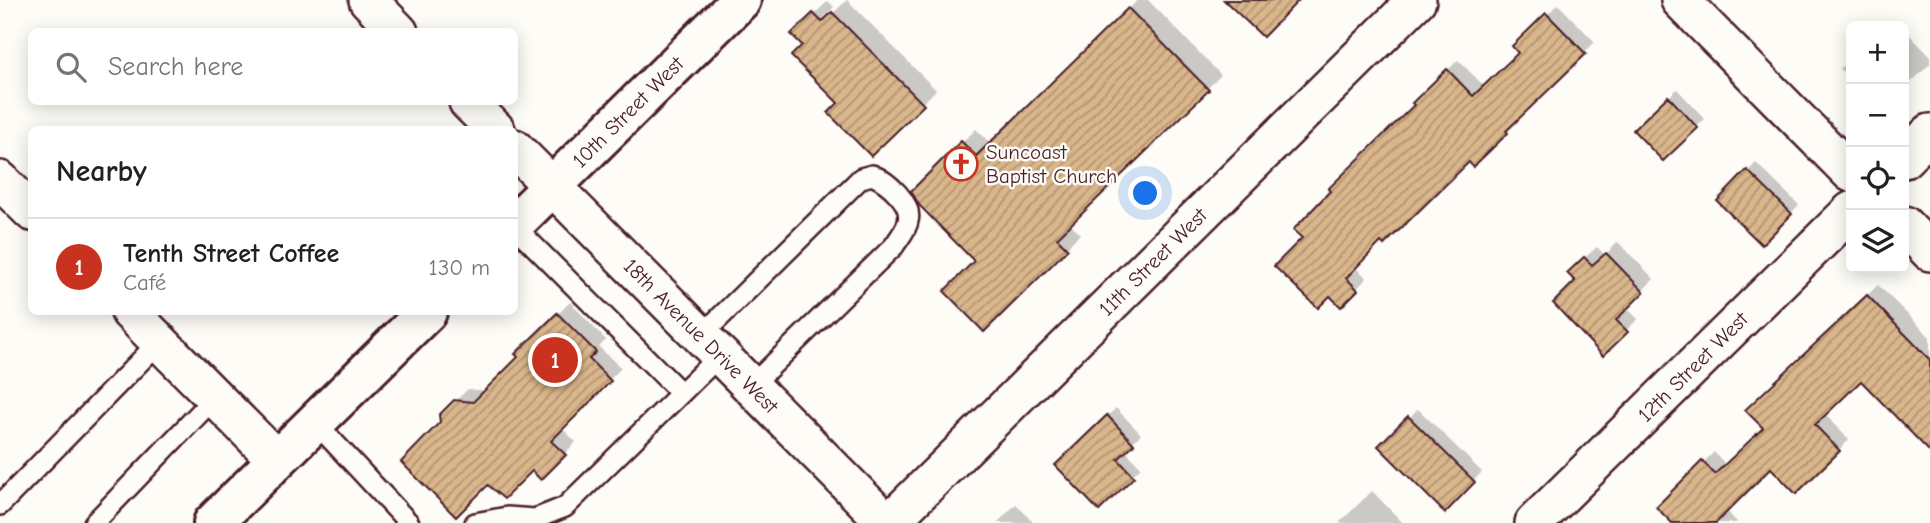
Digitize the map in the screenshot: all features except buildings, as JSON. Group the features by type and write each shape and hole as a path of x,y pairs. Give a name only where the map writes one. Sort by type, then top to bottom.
{"street":[{"path":"368,0 395,28"},
{"name":"10th Street West","path":"518,221 741,0"},
{"name":"11th Street West","path":"888,523 1417,0"},
{"path":"1680,0 1846,168"},
{"path":"471,105 492,126"},
{"path":"1909,154 1930,133"},
{"name":"18th Avenue Drive West","path":"518,152 888,523"},
{"path":"0,180 28,208"},
{"name":"12th Street West","path":"1534,523 1846,216"},
{"path":"1909,230 1930,252"},
{"path":"133,315 277,460"},
{"path":"213,523 424,315"}],"lane":[{"path":"475,523 507,517 538,521 565,507 681,393 710,346 862,178 872,175 881,179 901,198 908,210 908,222 894,246 751,386"},
{"path":"518,229 681,393"},
{"path":"0,505 160,341"},
{"path":"94,523 215,397"},
{"path":"315,422 409,523"}],"place":[{"name":"Suncoast Baptist Church","path":"961,164"},
{"name":"Tenth Street Coffee","path":"555,360"}]}
